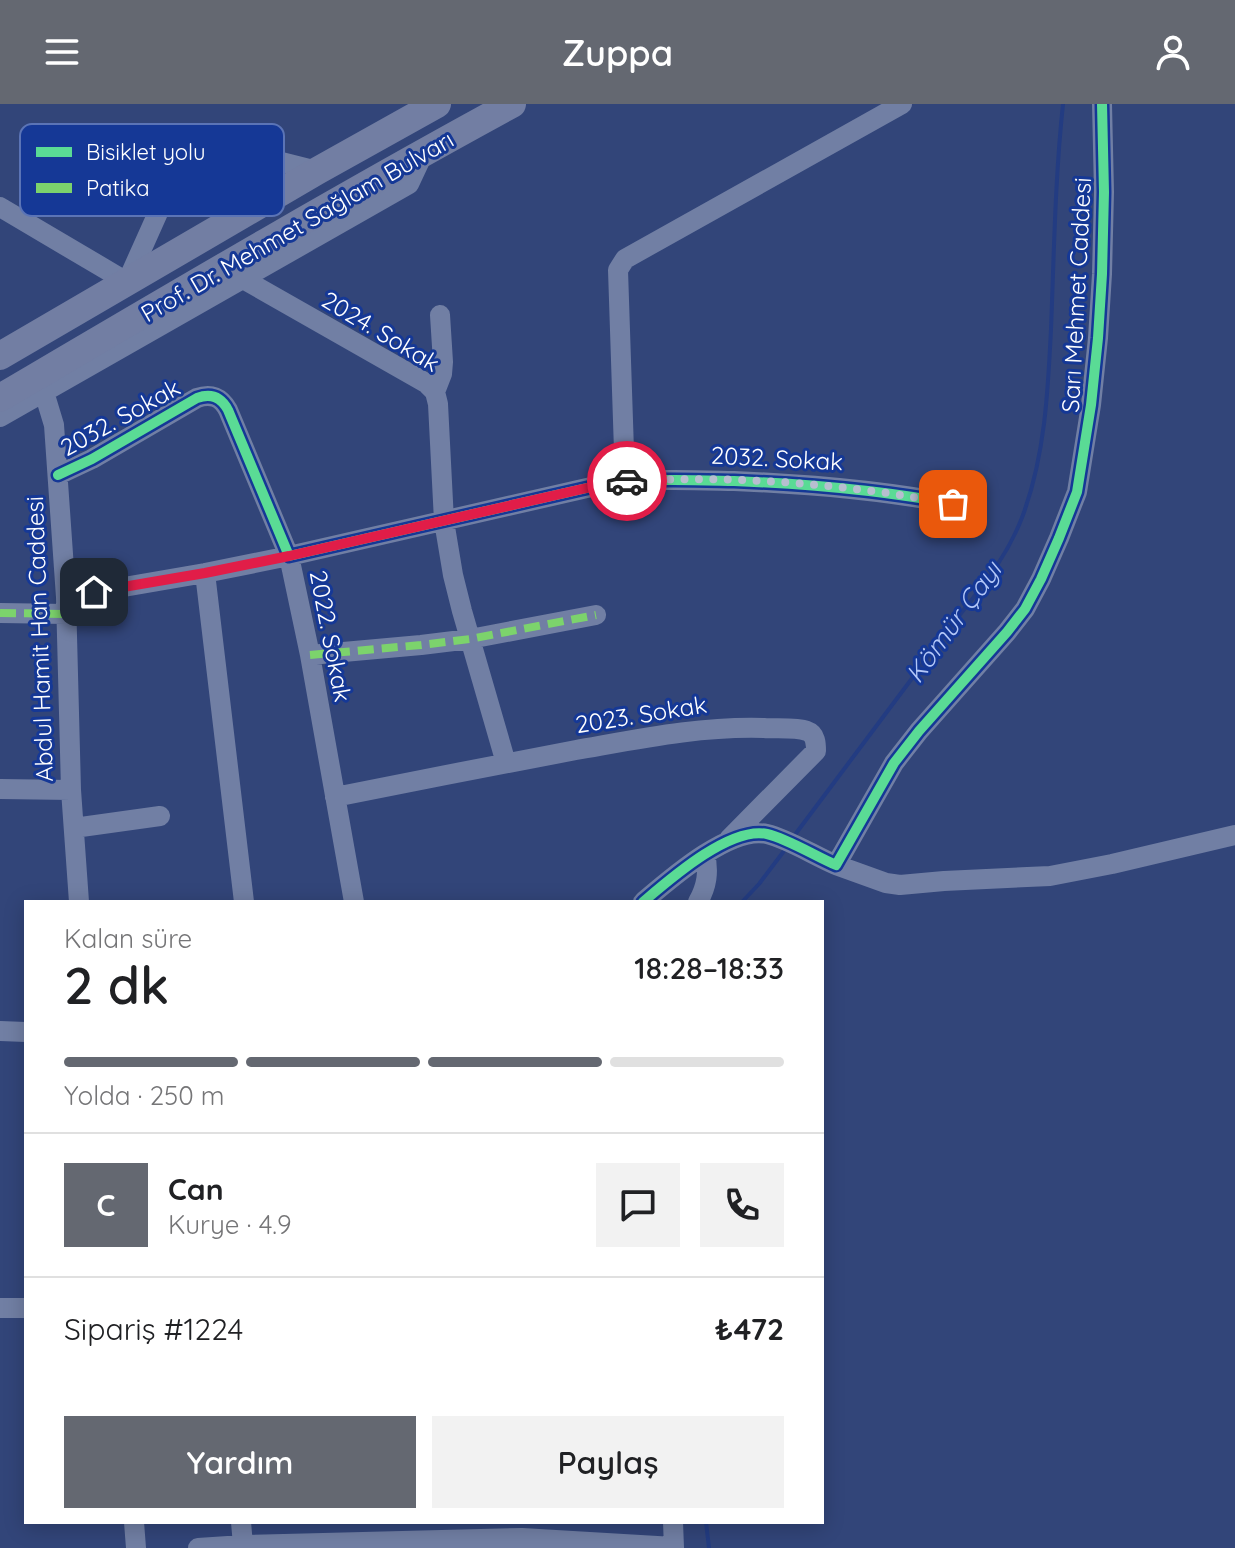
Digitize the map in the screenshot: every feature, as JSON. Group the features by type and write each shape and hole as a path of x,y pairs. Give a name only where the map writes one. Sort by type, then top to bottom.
{"highway":[{"name":"Prof. Dr. Mehmet Sağlam Bulvarı","path":"284,190 437,104"},
{"name":"Prof. Dr. Mehmet Sağlam Bulvarı","path":"0,398 40,384 231,273 424,152 512,104"},
{"name":"Prof. Dr. Mehmet Sağlam Bulvarı","path":"0,356 240,216"}],"street":[{"path":"625,481 618,270 625,259 902,104"},
{"name":"Sarı Mehmet Caddesi","path":"836,865 894,763 1025,609 1077,492 1098,338 1104,192 1102,104"},
{"path":"284,163 317,171"},
{"path":"0,207 127,282 157,216"},
{"name":"2024. Sokak","path":"231,273 426,383 435,392 440,424 444,521 453,575 506,763"},
{"path":"435,392 443,362 440,315"},
{"path":"0,417 40,384"},
{"name":"Abdul Hamit Han Caddesi","path":"40,384 54,425 58,475 66,606 71,790 79,900"},
{"name":"2032. Sokak","path":"58,475 92,459 197,398 211,395 223,402 228,410 289,556 625,481 790,483 853,488 953,504"},
{"name":"2022. Sokak","path":"0,613 66,606 289,556 354,900"},
{"path":"205,573 244,900"},
{"path":"310,655 470,639 596,615"},
{"name":"2023. Sokak","path":"335,797 703,729 786,729 807,731 813,735 816,751 726,842"},
{"path":"0,789 71,790"},
{"path":"74,828 160,816"},
{"path":"646,900 705,854 726,842 753,834 776,837 836,865 900,885 1078,872 1235,835"},
{"path":"699,900 708,871 705,854"},
{"path":"0,1031 24,1032"},
{"path":"0,1308 24,1308"},
{"path":"134,1524 136,1548"},
{"path":"241,1524 243,1545"},
{"path":"198,1548 521,1530 674,1547 673,1524"}],"waterway":[{"name":"Kömür Çayı","path":"794,836 986,581 1023,515 1041,446 1047,399 1056,188 1063,104"},
{"name":"Kömür Çayı","path":"744,900 787,847"},
{"name":"Kömür Çayı","path":"706,1524 709,1548"}],"marked path":[{"path":"0,613 66,614"},
{"path":"310,655 470,639 596,615"}],"cycle path":[{"path":"645,900 701,856 736,838 752,834 775,836 836,865 894,763 1025,609 1041,579 1077,492 1091,405 1102,274 1102,104"},
{"path":"58,475 92,459 197,398 211,396 219,399 228,410 289,556 600,485 634,481 789,484 872,491 953,504"}],"way so far":[{"path":"627,481 790,483 853,488 953,504"}],"route":[{"path":"94,592 289,556 627,481"}]}
